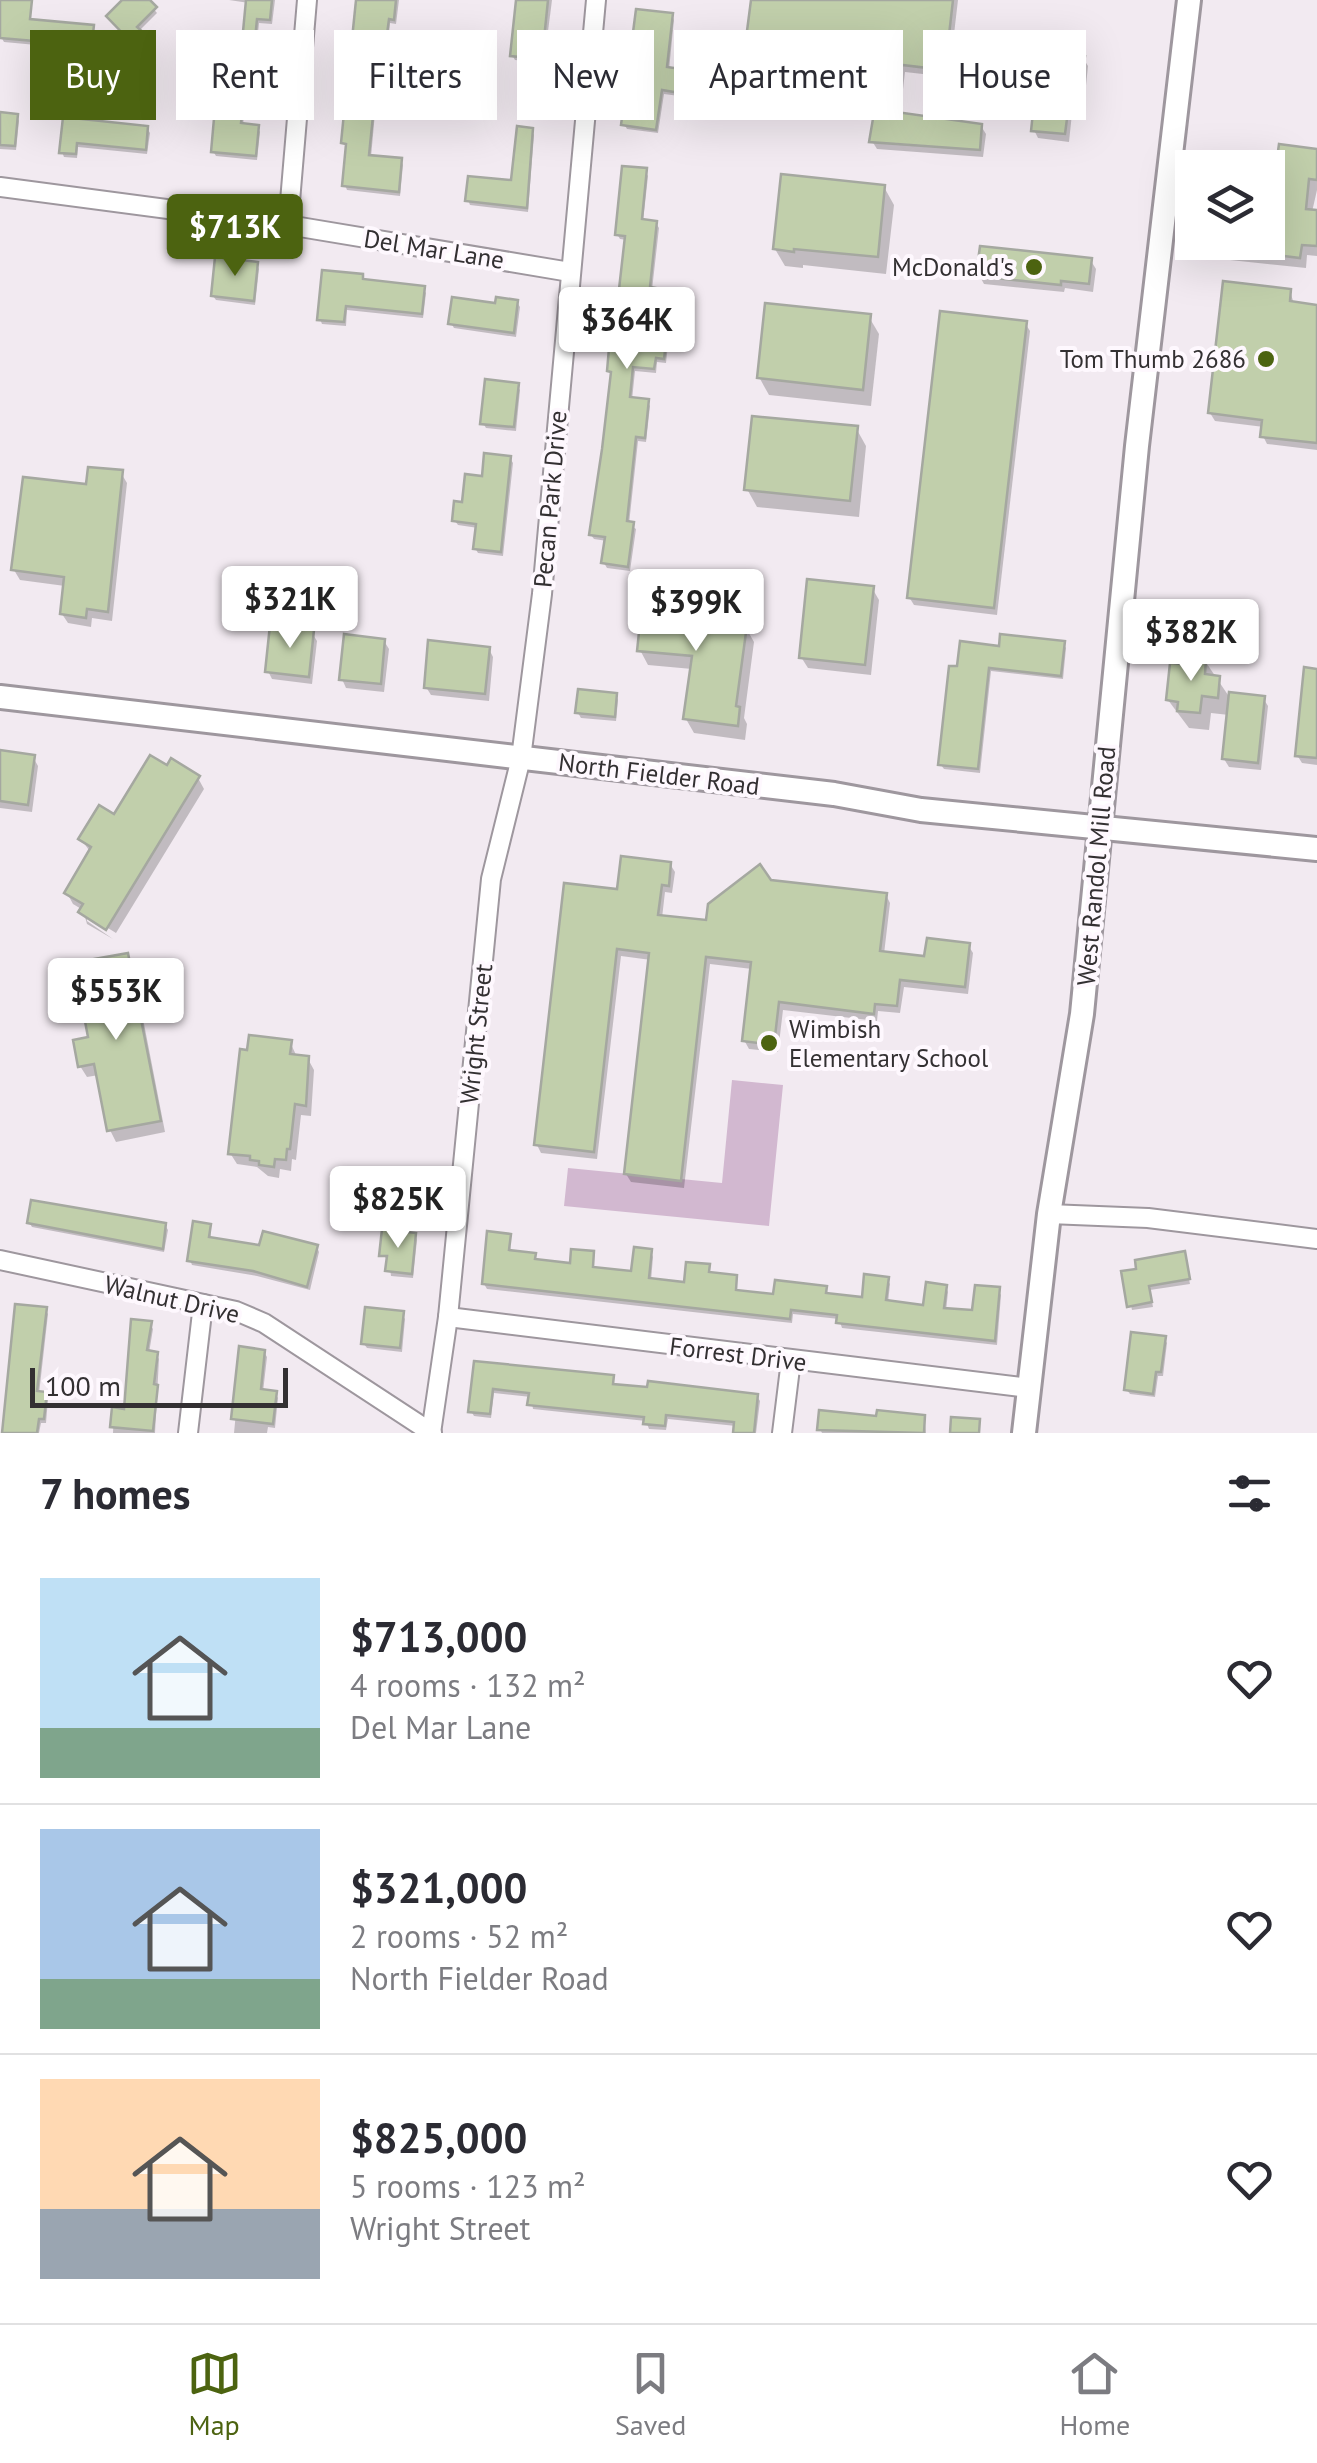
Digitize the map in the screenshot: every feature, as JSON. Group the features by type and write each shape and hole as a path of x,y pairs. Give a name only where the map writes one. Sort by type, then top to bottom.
{"main road":[{"name":"West Randol Mill Road","path":"1024,1433 1049,1214 1082,1014 1137,446 1189,0"},
{"name":"North Fielder Road","path":"0,696 834,794 921,810 1317,849"}],"street":[{"path":"288,225 307,0"},
{"name":"Pecan Park Drive","path":"521,758 542,594 596,0"},
{"name":"Del Mar Lane","path":"0,187 288,225 570,272"},
{"name":"Wright Street","path":"431,1433 448,1317 491,879 521,758"},
{"path":"1049,1214 1148,1218 1317,1239"},
{"name":"Walnut Drive","path":"0,1260 203,1304 264,1322 431,1433"},
{"path":"188,1433 203,1304"},
{"name":"Forrest Drive","path":"448,1317 1029,1388"},
{"path":"782,1433 791,1360"}],"shaded area":[{"path":"732,1080 783,1085 769,1226 564,1206 568,1168 722,1183"}],"building":[{"path":"0,0 32,0 30,19 94,25 93,30 30,30 30,41 0,38"},
{"path":"122,0 150,0 157,7 137,27 140,30 120,30 106,16"},
{"path":"246,0 272,0 270,20 257,19 256,30 243,30"},
{"path":"356,0 396,0 394,20 389,19 388,30 353,30"},
{"path":"516,0 548,0 545,30 517,30 517,57 510,56"},
{"path":"751,0 953,0 950,30 923,30 923,67 903,65 903,30 747,30"},
{"path":"636,9 673,13 667,67 674,68 674,92 662,90 656,130 621,125 622,120 654,120 654,30 633,30"},
{"path":"0,112 18,114 15,146 0,145"},
{"path":"903,113 923,116 923,120 982,124 980,150 869,142 873,120 903,120"},
{"path":"63,120 148,126 146,150 77,143 76,154 59,153"},
{"path":"214,120 241,120 259,125 256,156 211,152"},
{"path":"343,120 373,120 369,155 402,158 399,192 342,186 346,144 341,143"},
{"path":"1032,120 1067,120 1065,134 1031,131"},
{"path":"517,126 533,128 527,208 465,201 468,176 511,180"},
{"path":"1279,144 1317,149 1317,180 1309,179 1306,209 1317,210 1317,246 1302,245 1300,258 1285,256 1285,150 1278,150"},
{"path":"622,166 647,168 642,219 657,221 650,287 656,288 652,327 668,329 664,359 656,358 654,369 633,367 630,397 649,399 645,438 636,437 627,521 634,522 628,567 601,563 605,537 589,535 611,372 607,371 609,348 622,350 627,308 617,307 625,236 615,235"},
{"path":"781,174 885,185 878,257 773,249"},
{"name":"McDonald's","path":"980,246 1092,258 1089,284 976,276"},
{"path":"215,257 258,262 254,301 211,296"},
{"path":"322,270 425,286 422,314 346,306 344,322 317,320"},
{"name":"Tom Thumb 2686","path":"1223,281 1291,289 1290,301 1317,305 1317,443 1260,437 1262,420 1208,413"},
{"path":"452,297 495,303 496,297 518,300 514,333 448,324"},
{"path":"765,303 871,314 863,390 757,378"},
{"path":"940,311 1027,321 994,608 907,598"},
{"path":"485,379 519,383 514,427 480,424"},
{"path":"752,416 858,426 850,501 744,490"},
{"path":"484,453 511,456 501,552 473,549 476,524 452,521 454,501 462,502 465,474 482,476"},
{"path":"88,467 123,470 108,612 87,609 86,618 60,614 64,577 11,570 23,477 86,484"},
{"path":"807,579 874,586 865,665 799,658"},
{"path":"644,584 681,588 678,616 747,625 736,706 740,707 738,726 683,719 692,656 637,651"},
{"path":"270,625 314,630 309,677 265,672"},
{"path":"344,634 385,639 381,684 339,680"},
{"path":"1000,634 1065,641 1061,676 989,668 978,769 938,765 949,666 957,666 960,641 999,646"},
{"path":"428,640 490,647 485,694 424,688"},
{"path":"1181,656 1206,659 1205,674 1220,676 1218,698 1202,696 1200,713 1177,711 1178,702 1166,700 1170,663 1181,664"},
{"path":"1304,667 1317,669 1317,758 1295,756"},
{"path":"578,689 617,693 615,717 575,713"},
{"path":"1229,692 1265,696 1258,763 1222,759"},
{"path":"0,750 35,755 28,805 0,801"},
{"path":"150,755 167,765 171,758 200,776 106,930 78,912 83,904 64,893 91,847 78,839 99,805 114,814"},
{"path":"621,856 671,862 669,886 662,885 658,915 706,920 708,904 760,864 771,880 887,893 880,951 924,956 927,938 970,943 965,987 900,980 897,1006 875,1004 874,1014 779,1002 774,1045 742,1041 751,962 706,957 681,1181 624,1174 649,953 617,949 594,1152 534,1145 564,883 617,889"},
{"path":"128,953 161,1121 107,1131 94,1064 78,1067 73,1040 88,1037 75,969 95,966 94,959"},
{"path":"249,1035 292,1040 290,1054 309,1056 306,1106 295,1104 290,1149 286,1160 275,1159 274,1167 259,1165 250,1156 228,1154 240,1049 247,1050"},
{"path":"31,1200 166,1223 163,1249 27,1223"},
{"path":"193,1221 211,1224 209,1237 259,1245 263,1231 318,1245 307,1287 253,1271 187,1261"},
{"path":"382,1229 416,1233 412,1274 385,1271 387,1256 379,1256"},
{"path":"487,1231 511,1234 509,1250 536,1253 535,1259 570,1263 571,1249 594,1251 593,1267 631,1271 634,1247 652,1249 649,1278 684,1282 686,1262 710,1264 709,1272 737,1275 736,1290 773,1294 775,1280 827,1286 826,1293 862,1297 864,1274 889,1277 886,1300 923,1305 926,1282 947,1285 944,1308 972,1310 975,1285 1000,1287 995,1341 836,1323 837,1315 791,1310 790,1319 482,1284"},
{"path":"1185,1251 1190,1279 1149,1286 1152,1302 1127,1307 1121,1271 1136,1269 1135,1260"},
{"path":"15,1304 47,1307 37,1391 47,1392 44,1419 39,1419 37,1433 2,1433"},
{"path":"365,1307 404,1311 400,1348 361,1344"},
{"path":"131,1319 152,1321 147,1350 158,1352 153,1431 110,1427 112,1407 124,1409"},
{"path":"1131,1332 1166,1336 1153,1394 1124,1390"},
{"path":"239,1346 265,1350 261,1389 277,1391 273,1424 231,1419"},
{"path":"474,1361 614,1375 613,1384 647,1387 648,1381 758,1394 754,1433 733,1433 734,1422 666,1415 665,1426 643,1424 644,1417 527,1405 529,1393 493,1389 490,1414 468,1412"},
{"path":"819,1410 876,1416 877,1410 925,1415 924,1433 817,1430"},
{"path":"951,1417 980,1419 979,1433 950,1433"}],"place":[{"name":"McDonald's","path":"1034,267"},
{"name":"Tom Thumb 2686","path":"1266,359"},
{"name":"Wimbish Elementary School","path":"769,1043"}]}
